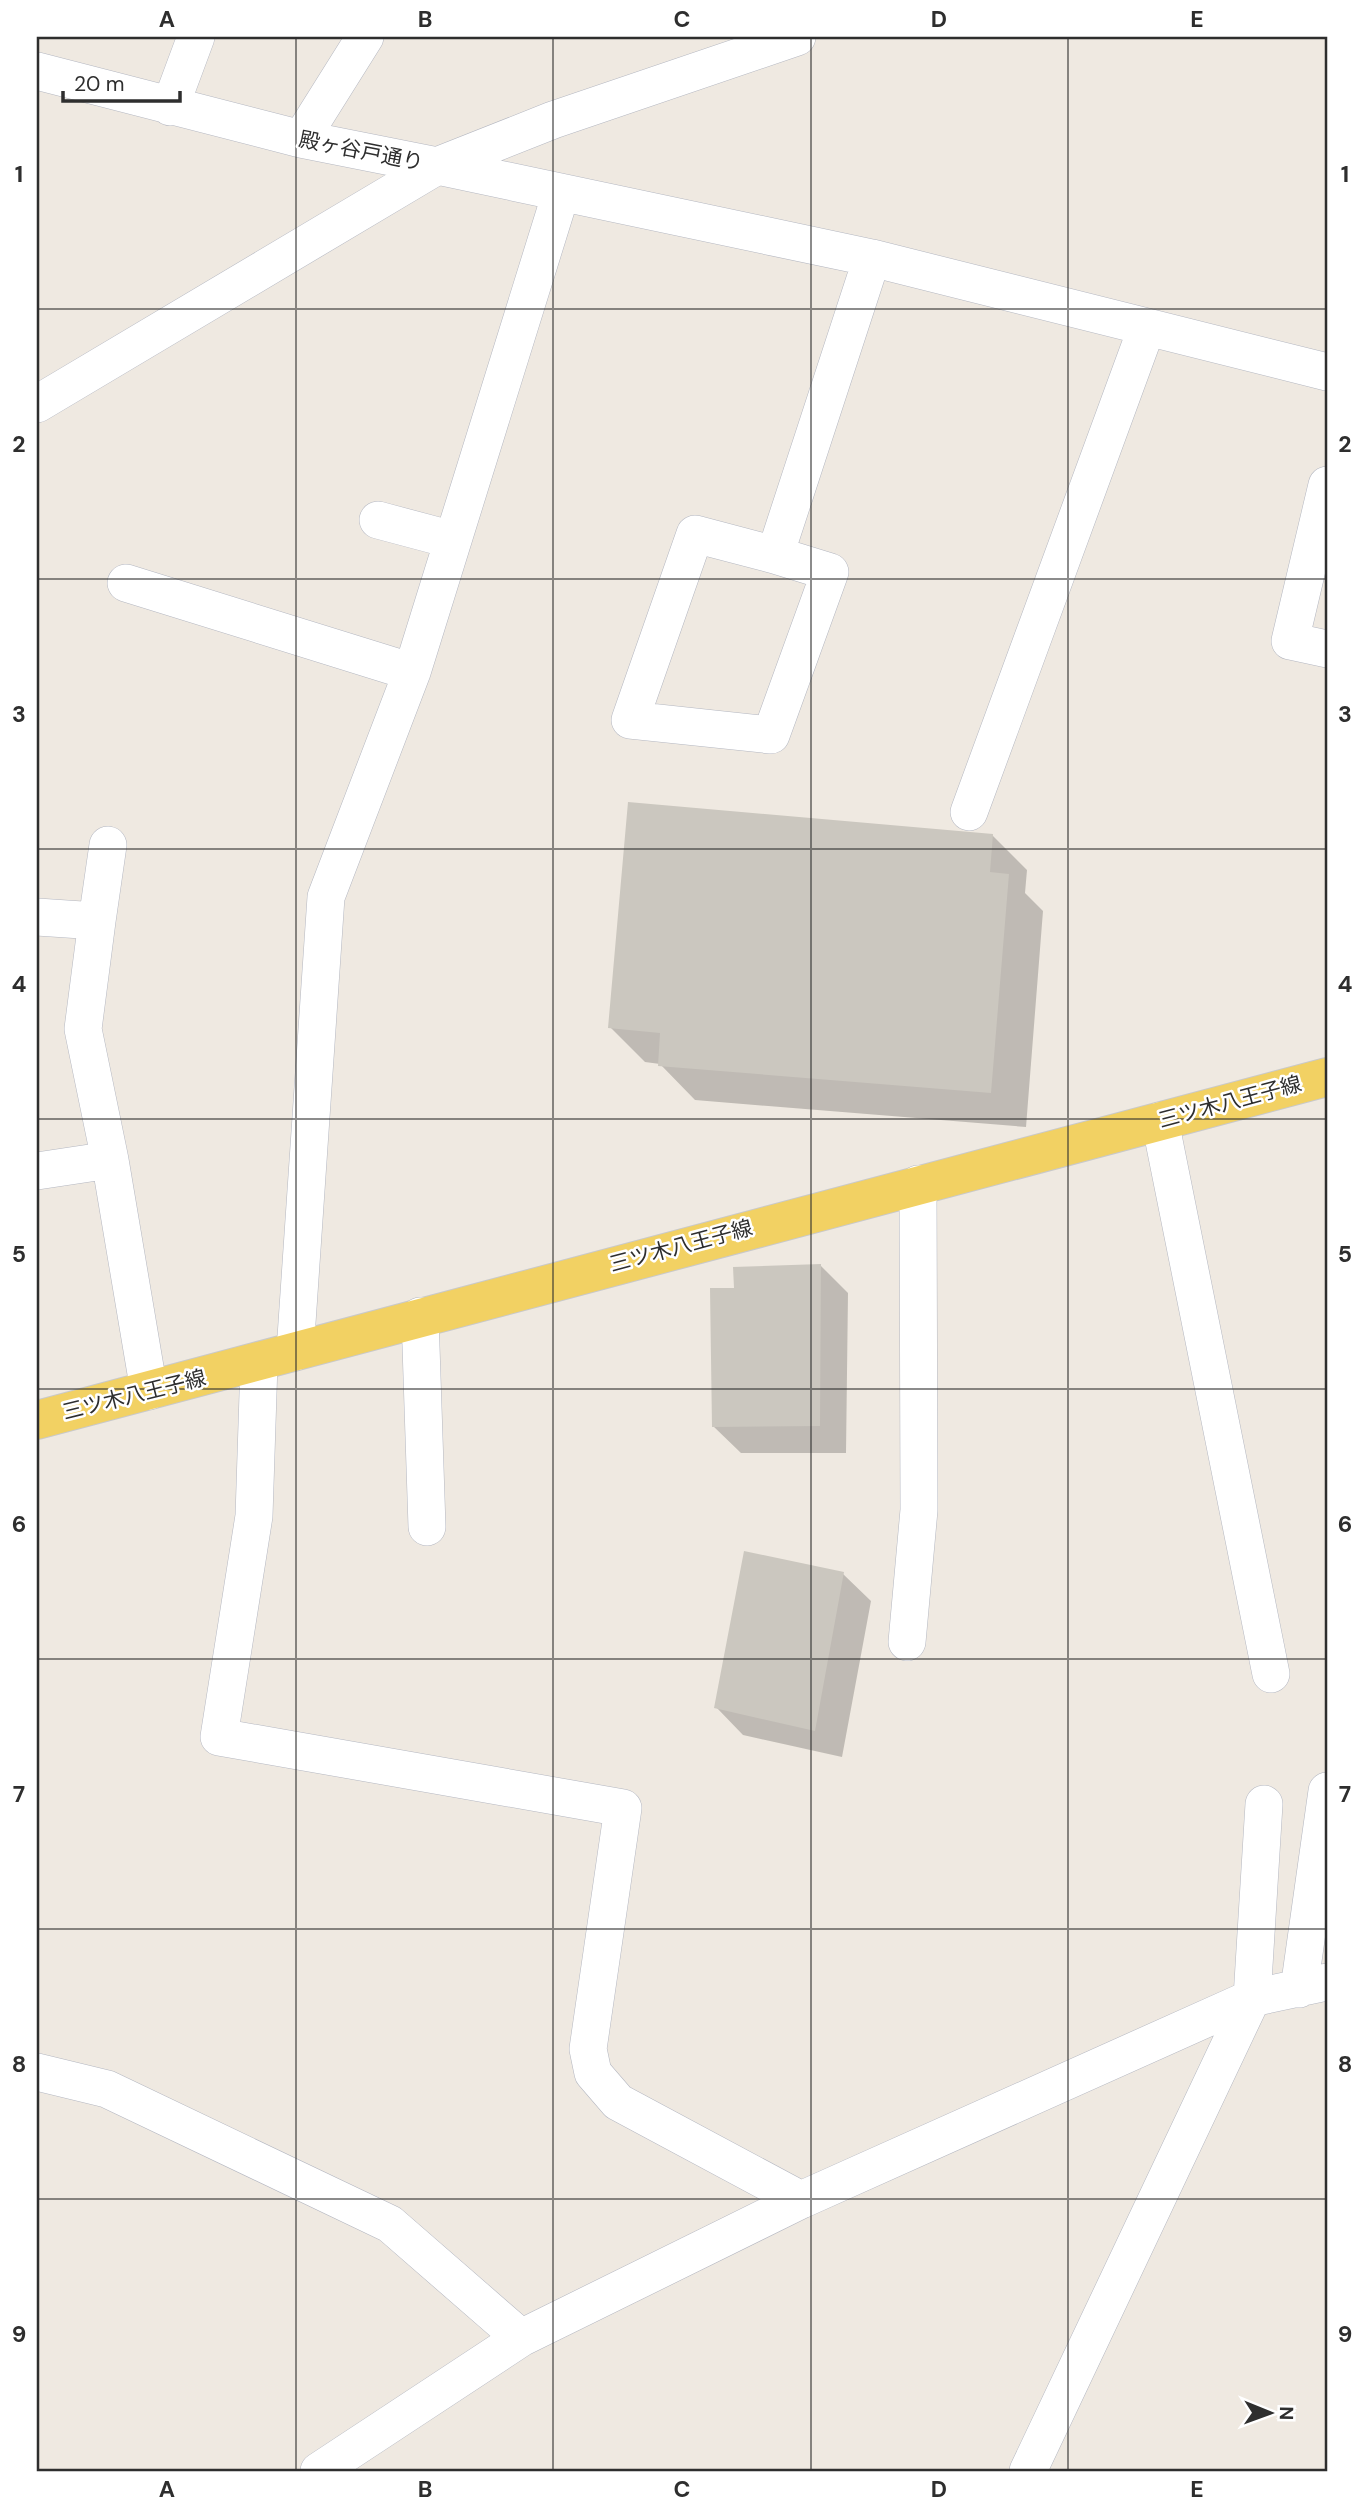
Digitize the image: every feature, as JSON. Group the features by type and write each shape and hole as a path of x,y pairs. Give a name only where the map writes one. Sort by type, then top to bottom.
{"main road":[{"name":"三ツ木八王子線","path":"37,1420 1327,1077"}],"street":[{"path":"170,107 196,37"},
{"path":"301,139 365,37"},
{"name":"殿ヶ谷戸通り","path":"37,71 301,139 437,166 554,120 797,37"},
{"path":"37,404 437,166 872,258 1327,372"},
{"path":"295,1352 326,897 412,672 561,193"},
{"path":"775,555 872,258"},
{"path":"969,812 1147,327"},
{"path":"1327,485 1290,641 1327,649"},
{"path":"378,520 453,540"},
{"path":"695,534 775,555 830,572 771,735 630,720 695,534"},
{"path":"126,583 412,672"},
{"path":"108,845 83,1028 110,1160 149,1391"},
{"path":"37,916 97,921"},
{"path":"1160,1121 1271,1674"},
{"path":"37,1171 110,1160"},
{"path":"907,1642 919,1510 918,1184"},
{"path":"420,1316 427,1527"},
{"path":"259,1363 254,1516 219,1737 623,1808 588,2049 593,2073 618,2102 801,2200"},
{"path":"319,2471 521,2337 801,2200 1252,1998 1313,1986 1327,1791"},
{"path":"1028,2471 1252,1998 1264,1804"},
{"path":"37,2072 107,2090 390,2224 521,2337"}],"building":[{"path":"628,802 993,834 990,872 1009,874 991,1093 658,1066 660,1033 608,1028"},
{"path":"821,1264 820,1426 712,1427 710,1288 734,1288 733,1267"},
{"path":"744,1551 844,1572 815,1731 714,1708"}]}
